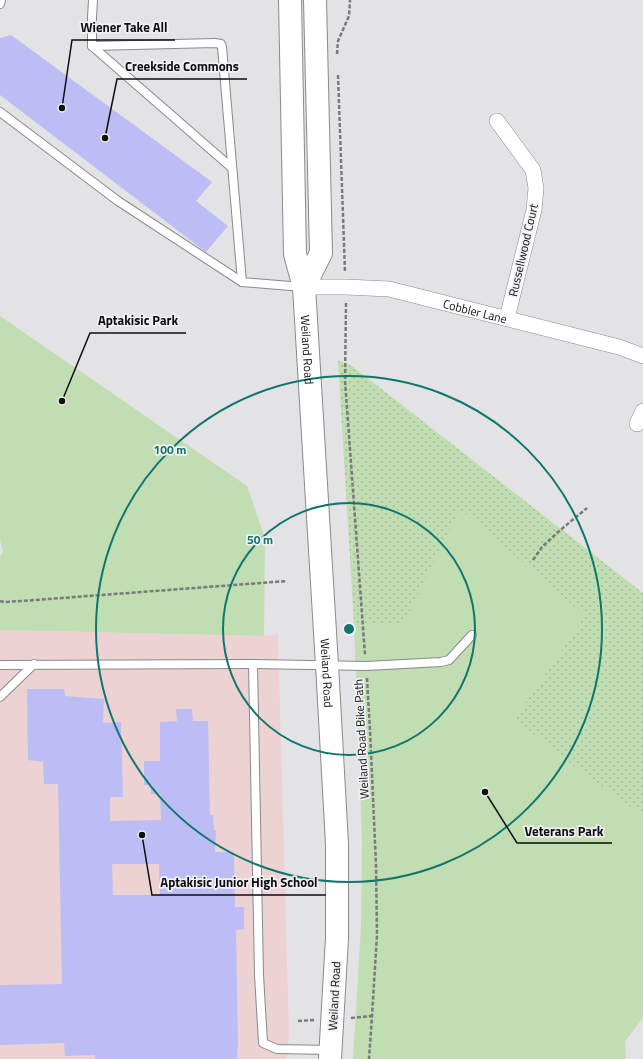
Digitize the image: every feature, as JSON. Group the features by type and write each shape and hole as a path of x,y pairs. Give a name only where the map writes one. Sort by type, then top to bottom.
{"main road":[{"name":"Weiland Road","path":"290,0 296,254 304,287 337,844 337,938 330,1054"},
{"path":"304,287 321,253 315,0"}],"street":[{"name":"Russellwood Court","path":"497,121 533,170 536,188 534,210 508,318"},
{"name":"Cobbler Lane","path":"304,287 389,289 619,347 643,356"}],"lane":[{"path":"0,4 1,0"},
{"path":"93,0 92,46 232,168"},
{"path":"92,46 215,43 220,44 222,47 242,282"},
{"path":"0,112 118,201 242,282 304,287"},
{"path":"0,665 253,664 366,666 441,662 449,660 472,635"},
{"path":"0,696 34,664"},
{"path":"253,664 259,975 263,1043 277,1049 330,1054"}],"path":[{"path":"337,55 338,41 350,16 350,0"},
{"path":"338,70 346,287"},
{"name":"Weiland Road Bike Path","path":"346,287 345,381 360,567 376,857 377,935 369,1059"},
{"path":"533,560 542,547 587,508"},
{"path":"0,601 22,601 287,581"}],"shaded area":[{"path":"0,630 264,636 278,634 289,1034 287,1059 0,1059"}],"green space":[{"path":"0,316 247,486 265,538 264,636 0,630 0,556 3,552 0,540"},
{"path":"338,360 352,366 643,593 643,816 576,768 514,719 585,616 461,510 404,624 354,625"},
{"path":"460,509 585,616 514,719 576,768 643,816 643,1018 625,1041 626,1059 353,1059 361,927 362,841 354,625 404,623"}],"building":[{"path":"11,35 212,182 196,201 228,226 206,252 0,95 0,38"},
{"path":"27,689 64,689 65,696 104,699 103,723 121,722 123,797 110,797 110,821 161,820 160,794 151,794 151,785 144,785 144,761 160,761 160,722 177,721 176,709 192,709 193,721 208,721 210,815 213,815 214,830 216,831 215,852 234,852 235,907 244,907 244,929 236,930 237,1059 95,1059 95,1055 65,1056 64,1043 0,1045 0,985 62,984 58,784 44,784 43,762 28,760","holes":["112,864 159,864 160,895 113,895"]}],"place":[{"name":"Wiener Take All","path":"62,108"},
{"name":"Creekside Commons","path":"105,138"},
{"name":"Aptakisic Park","path":"62,401"},
{"name":"Veterans Park","path":"485,792"},
{"name":"Aptakisic Junior High School","path":"142,835"}]}
